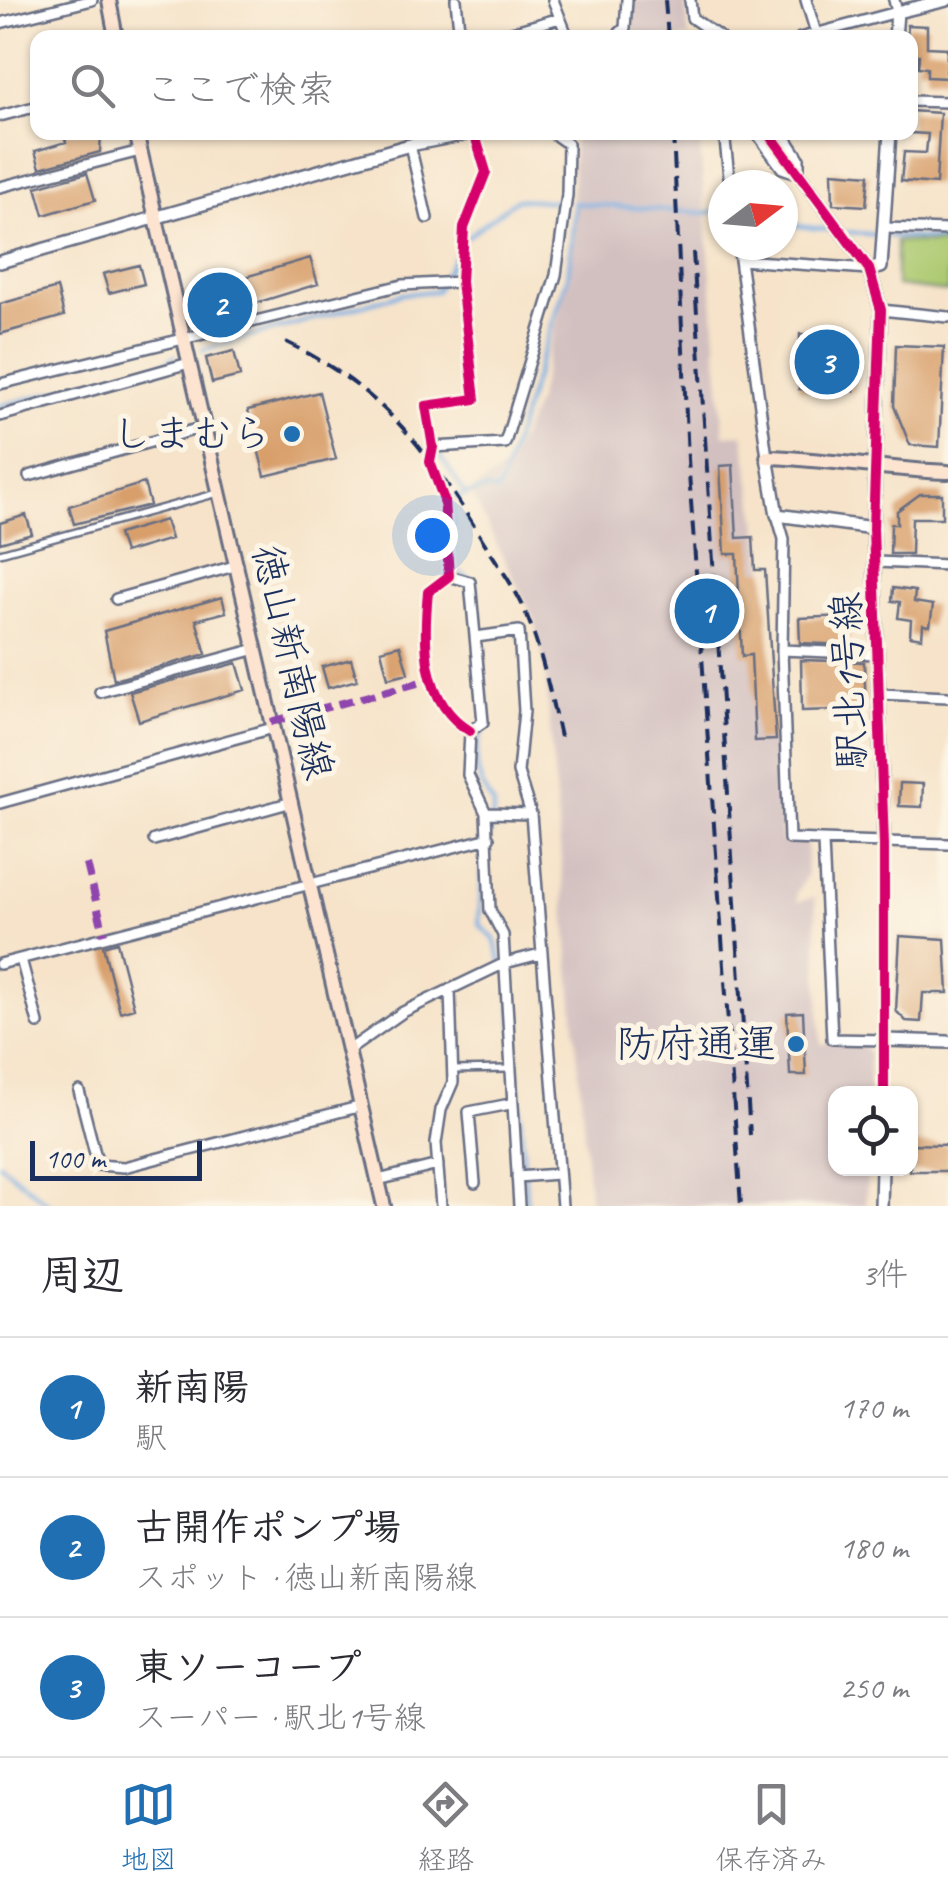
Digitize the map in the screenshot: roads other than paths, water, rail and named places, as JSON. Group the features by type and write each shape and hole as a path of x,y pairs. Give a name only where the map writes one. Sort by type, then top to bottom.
{"main road":[{"path":"109,0 115,30"},
{"name":"徳山新南陽線","path":"138,140 384,1206"},
{"path":"767,457 847,460 874,469 948,472"}],"street":[{"path":"0,23 92,0"},
{"path":"456,0 459,30"},
{"path":"553,0 565,30"},
{"path":"622,30 627,0"},
{"path":"690,0 692,18 709,30"},
{"path":"806,0 815,30"},
{"path":"822,30 896,6 947,0"},
{"path":"519,30 560,18"},
{"path":"918,101 948,102"},
{"path":"0,116 30,108"},
{"path":"0,262 437,140"},
{"path":"449,576 444,500 430,462 433,446 426,406 475,399 461,282 464,228 486,172 477,140"},
{"path":"433,446 505,444 556,274 568,144 562,140"},
{"path":"725,140 728,170"},
{"path":"762,140 787,170"},
{"path":"774,140 795,170"},
{"path":"787,140 799,158 798,174 869,269"},
{"path":"890,140 881,268 740,260 767,457 784,538 782,650 789,839 948,844"},
{"path":"410,145 427,218"},
{"path":"0,187 140,151"},
{"path":"886,228 948,230"},
{"name":"駅北1号線","path":"869,269 881,310 873,528 884,844 884,1086"},
{"path":"0,384 184,338 266,322 402,285 461,282"},
{"path":"881,310 948,317"},
{"path":"0,416 189,364"},
{"path":"29,476 204,427"},
{"path":"777,515 873,528"},
{"path":"876,562 948,565"},
{"path":"116,599 238,565"},
{"path":"449,576 470,582 483,722 470,731"},
{"path":"449,576 428,592 425,623 429,680 455,722 470,731"},
{"path":"476,636 519,631 524,711 518,772 530,814 562,1206"},
{"path":"100,692 256,648"},
{"path":"782,650 878,654"},
{"path":"880,694 948,697"},
{"path":"0,802 273,728"},
{"path":"470,731 468,775 486,812 490,910 502,935 510,1104 520,1206"},
{"path":"154,840 292,802"},
{"path":"486,812 530,814"},
{"path":"0,964 488,838"},
{"path":"822,842 832,1039 948,1042"},
{"path":"349,1050 404,1012 504,963 540,954"},
{"path":"21,959 38,1023"},
{"path":"442,1206 436,1142 441,1110 453,1082 450,989"},
{"path":"79,1091 98,1165 124,1167 362,1106"},
{"path":"475,1182 469,1112 510,1104"},
{"path":"378,1180 438,1165"},
{"path":"517,1177 558,1174"},
{"path":"881,1206 882,1176"}],"lane":[{"path":"0,553 220,492"},
{"path":"451,1070 509,1069"}],"waterway":[{"path":"467,237 517,199 564,202"},
{"path":"573,203 708,212"},
{"path":"490,835 494,805 482,785 477,764 479,743 488,722 475,581 455,570 450,499 487,489 498,492 568,275 575,203"},
{"path":"798,226 839,231"},
{"path":"848,232 878,235"},
{"path":"888,236 948,240"},
{"path":"203,350 402,294 436,291 461,245"},
{"path":"0,406 166,363 175,356"},
{"path":"439,454 464,492"},
{"path":"484,843 479,924 494,939 502,964"},
{"path":"511,991 527,1206"},
{"path":"0,1164 51,1206"}],"railway":[{"path":"665,0 667,30"},
{"path":"673,140 688,459 741,1206"},
{"path":"693,252 750,1135"},
{"path":"286,342 319,360 376,401 442,477 522,604 540,653 560,737"}],"place":[{"name":"古開作ポンプ場","path":"220,305"},
{"name":"東ソーコープ","path":"827,362"},
{"name":"しまむら","path":"292,434"},
{"name":"新南陽","path":"707,611"},
{"name":"防府通運","path":"796,1044"}]}
